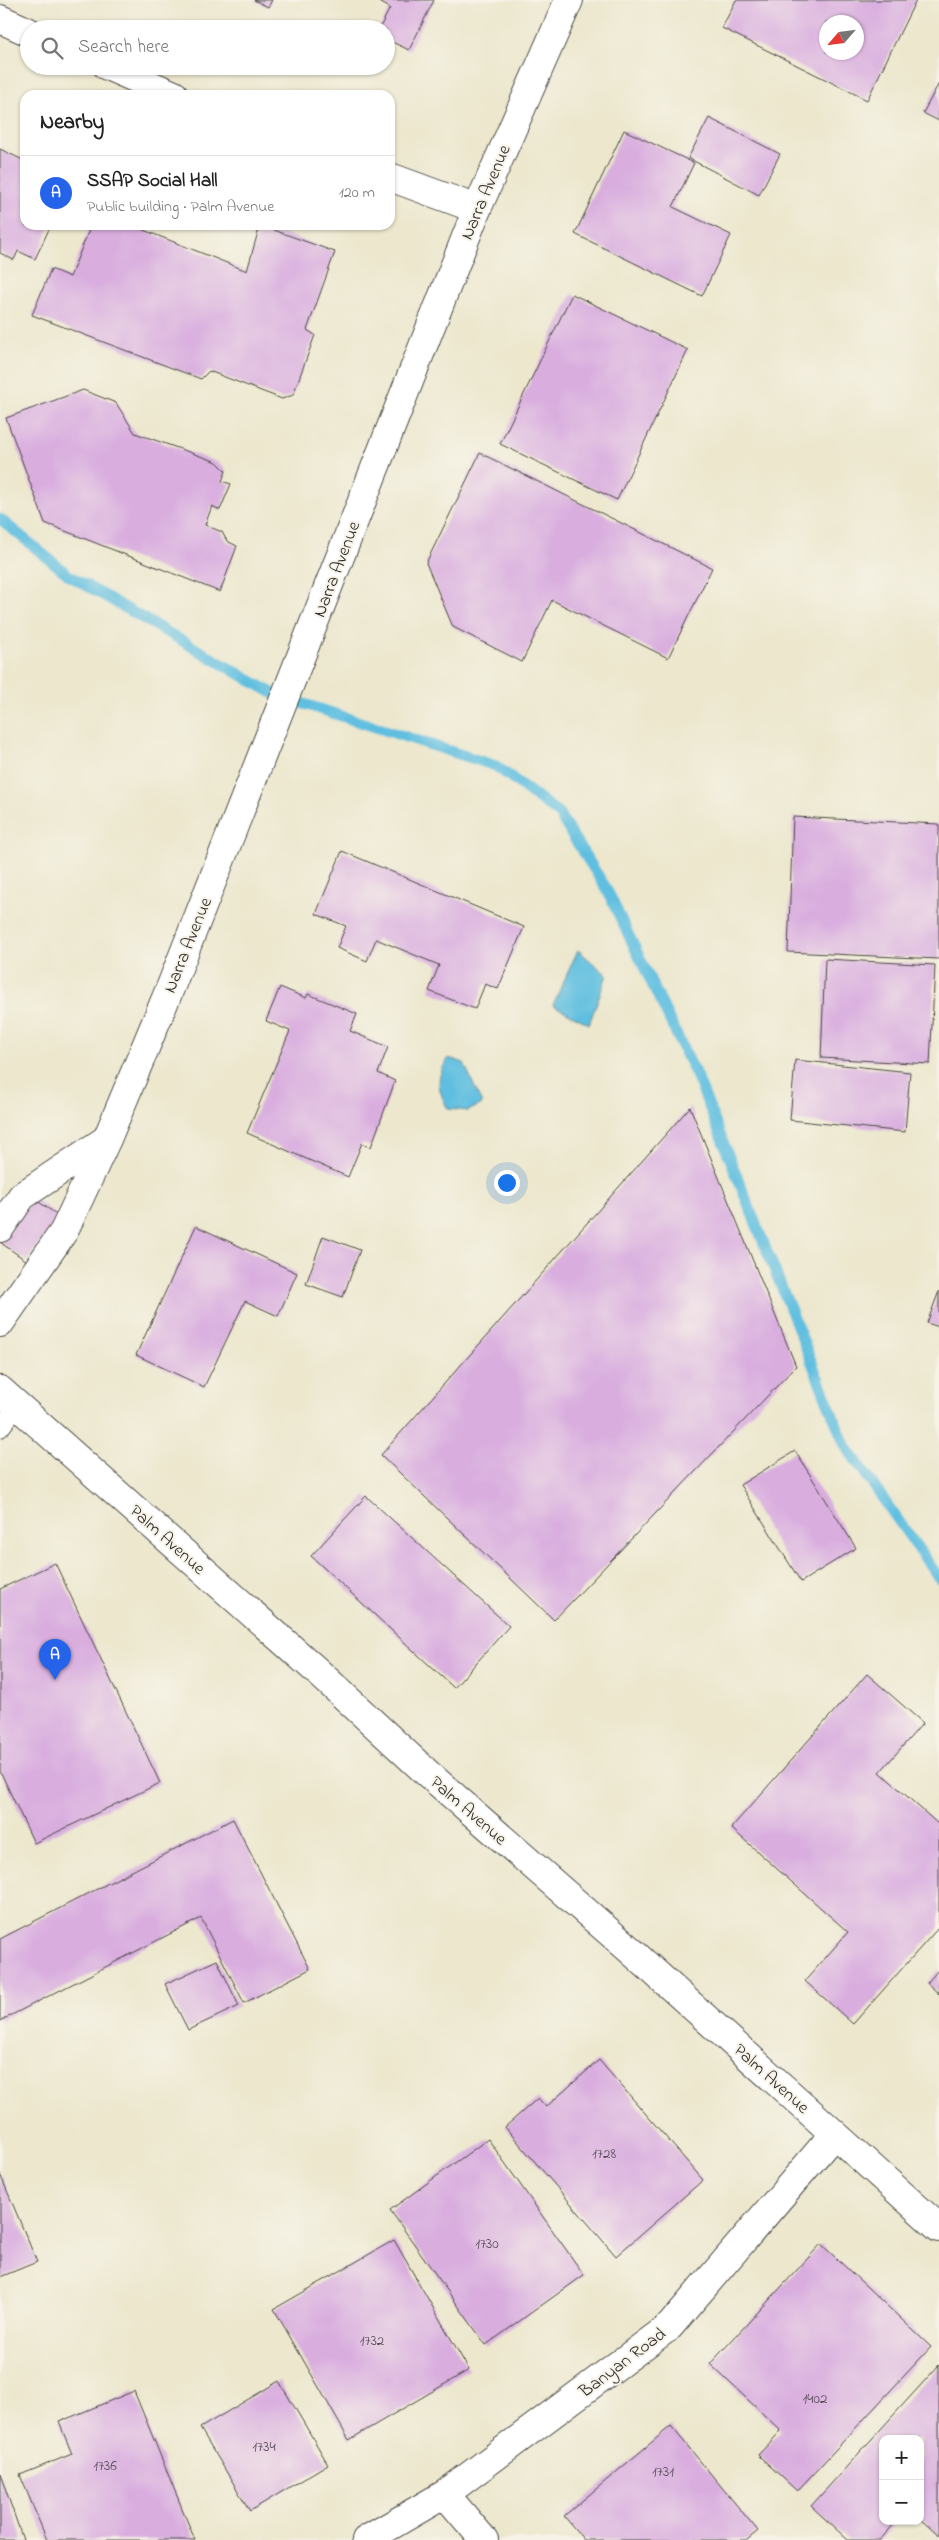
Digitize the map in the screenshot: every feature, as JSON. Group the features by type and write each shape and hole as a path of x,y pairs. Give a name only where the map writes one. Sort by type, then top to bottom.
{"street":[{"name":"Narra Avenue","path":"0,1322 64,1231 107,1139 179,967 477,210 569,0"},
{"path":"0,19 20,28"},
{"path":"127,75 162,90"},
{"path":"395,179 477,210"},
{"path":"0,1228 22,1196 107,1139"},
{"name":"Palm Avenue","path":"9,1398 317,1670 426,1772 630,1950 939,2228"},
{"name":"Banyan Road","path":"366,2540 445,2494 670,2326 834,2134"},
{"path":"445,2494 484,2540"}],"lane":[{"path":"0,1428 9,1398"}],"water":[{"path":"578,950 607,975 589,1024 553,1005"},
{"path":"449,1058 464,1063 482,1104 468,1111 448,1109 439,1083 441,1071"}],"building":[{"path":"254,0 272,0 268,7"},
{"path":"376,0 434,0 409,50 395,43 395,20 384,20 390,8"},
{"path":"736,0 916,0 867,100 722,28"},
{"path":"939,83 939,121 923,113"},
{"path":"709,118 780,154 759,195 688,158"},
{"path":"624,130 694,163 673,207 731,235 702,296 575,234"},
{"path":"0,149 20,159 20,230 49,230 35,259 18,251 14,260 0,253"},
{"path":"89,230 144,230 247,271 259,230 274,230 335,252 307,330 315,335 293,395 282,399 209,371 201,379 32,315 51,269 70,277"},
{"path":"572,294 688,350 617,500 500,444"},
{"path":"83,390 116,403 135,433 217,462 226,471 222,481 231,484 220,510 212,506 205,525 222,532 227,541 237,546 220,592 45,523 6,418"},
{"path":"480,453 712,568 668,658 552,600 522,662 453,627 426,563"},
{"path":"793,817 939,824 939,959 788,952"},
{"path":"342,851 524,927 498,989 485,984 475,1009 429,991 439,965 376,939 367,961 337,948 346,926 316,914"},
{"path":"825,959 935,965 930,1064 821,1058"},
{"path":"280,987 306,998 308,994 357,1014 350,1031 388,1047 378,1073 395,1081 371,1147 362,1143 348,1177 247,1133 290,1031 266,1021"},
{"path":"795,1060 910,1072 905,1132 790,1120"},
{"path":"690,1107 796,1366 554,1620 381,1455"},
{"path":"33,1198 59,1216 27,1261 1,1243"},
{"path":"196,1226 297,1273 278,1316 245,1301 204,1387 136,1355"},
{"path":"323,1236 360,1250 343,1297 306,1284"},
{"path":"939,1291 939,1327 927,1323"},
{"path":"795,1451 856,1548 801,1582 740,1485"},
{"path":"366,1496 509,1626 454,1688 311,1556"},
{"path":"55,1563 160,1783 34,1843 0,1771 0,1589"},
{"path":"867,1674 923,1723 880,1772 939,1825 939,1927 853,2024 805,1981 848,1932 731,1828"},
{"path":"233,1819 310,1969 244,2003 201,1918 0,2021 0,1939"},
{"path":"217,1960 239,2006 188,2030 165,1984"},
{"path":"939,1969 939,1994 927,1983"},
{"path":"599,2060 703,2180 616,2256 505,2127 538,2098 546,2107"},
{"path":"488,2139 584,2275 486,2345 390,2210"},
{"path":"0,2174 37,2262 0,2277"},
{"path":"394,2240 469,2370 349,2440 274,2309"},
{"path":"821,2244 931,2347 797,2491 758,2455 781,2431 710,2364"},
{"path":"939,2365 939,2535 924,2522 924,2435 879,2435 879,2525 893,2525 880,2540 848,2540 811,2506"},
{"path":"279,2381 328,2464 250,2511 200,2428"},
{"path":"134,2391 195,2540 47,2540 20,2475 72,2454 59,2422"},
{"path":"671,2426 758,2531 747,2540 584,2540 564,2516"},
{"path":"0,2473 23,2540 0,2540"}],"waterway":[{"path":"0,519 70,576 276,695"},
{"path":"295,701 496,766 558,813 606,888 697,1077 845,1445 939,1578"}],"place":[{"name":"SSAP Social Hall","path":"55,1680"}]}
